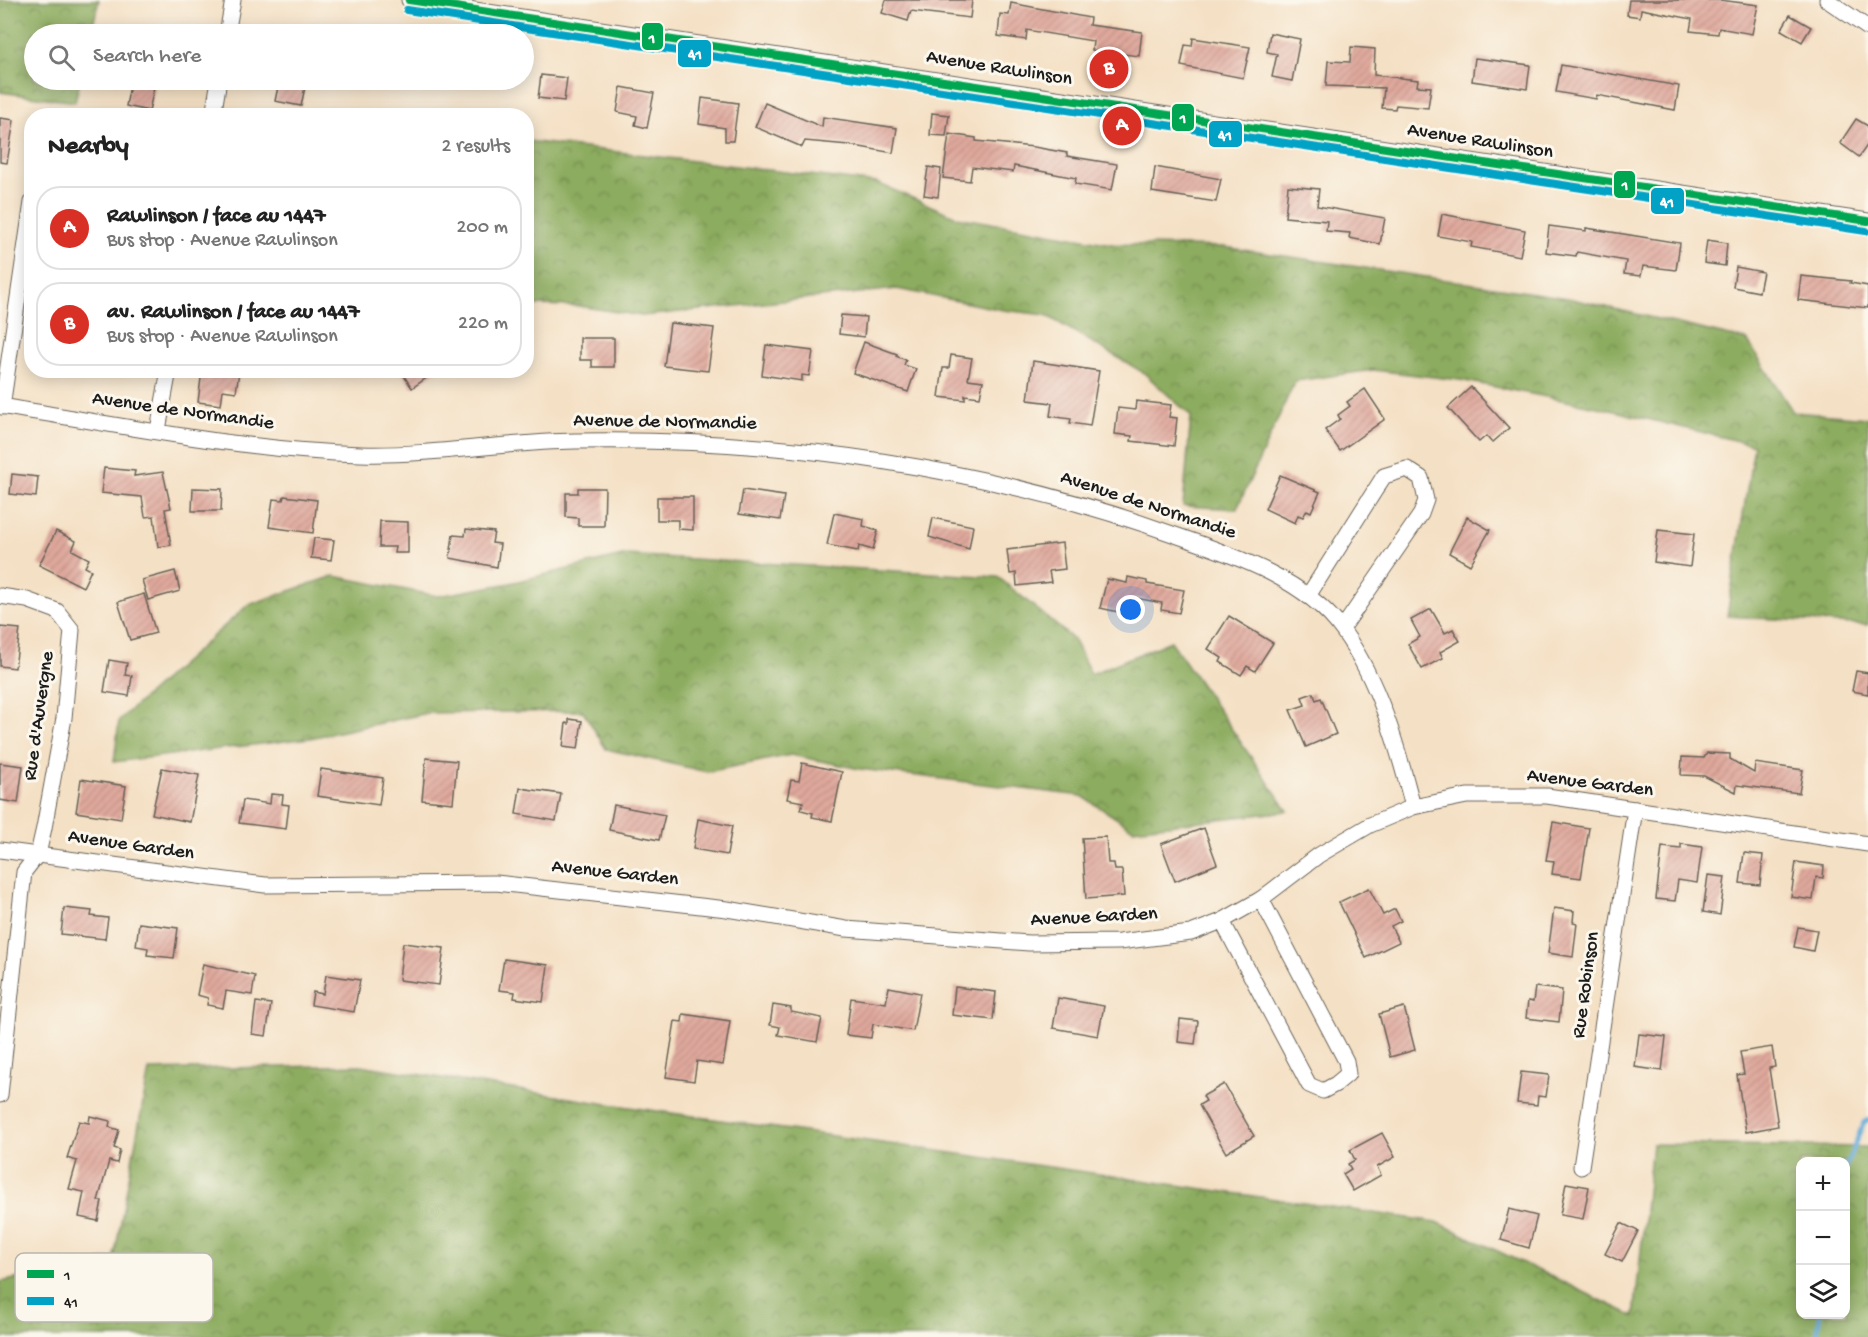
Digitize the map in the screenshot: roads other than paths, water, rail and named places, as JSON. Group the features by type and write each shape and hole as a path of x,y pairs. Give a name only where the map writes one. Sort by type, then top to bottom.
{"street":[{"path":"229,24 233,0"},
{"name":"Avenue Rawlinson","path":"409,0 1868,221"},
{"path":"1827,0 1868,28"},
{"path":"214,108 217,90"},
{"path":"1,406 24,255"},
{"path":"158,430 168,378"},
{"name":"Avenue de Normandie","path":"1,406 245,444 363,454 584,441 770,446 976,478 1073,502 1151,526 1251,562 1308,596 1342,629 1371,680 1403,771 1413,807"},
{"path":"1308,596 1384,476 1407,469 1421,478 1426,500 1421,514 1342,629"},
{"name":"Rue d'Auvergne","path":"0,597 27,600 57,611 72,630 64,718 38,854 24,872 0,1095"},
{"name":"Avenue Garden","path":"0,850 265,885 496,883 716,908 846,929 1029,943 1119,942 1191,933 1221,921 1261,899 1340,843 1370,825 1413,807 1467,796 1536,796 1868,844"},
{"name":"Rue Robinson","path":"1581,1167 1635,809"},
{"path":"1221,921 1309,1085 1323,1091 1331,1088 1347,1074 1346,1061 1261,899"}],"waterway":[{"path":"1850,1157 1864,1122 1868,1120"},
{"path":"1817,1337 1819,1319"}],"place":[{"name":"av. Rawlinson / face au 1447","path":"1109,69"},
{"name":"Rawlinson / face au 1447","path":"1122,126"}]}
